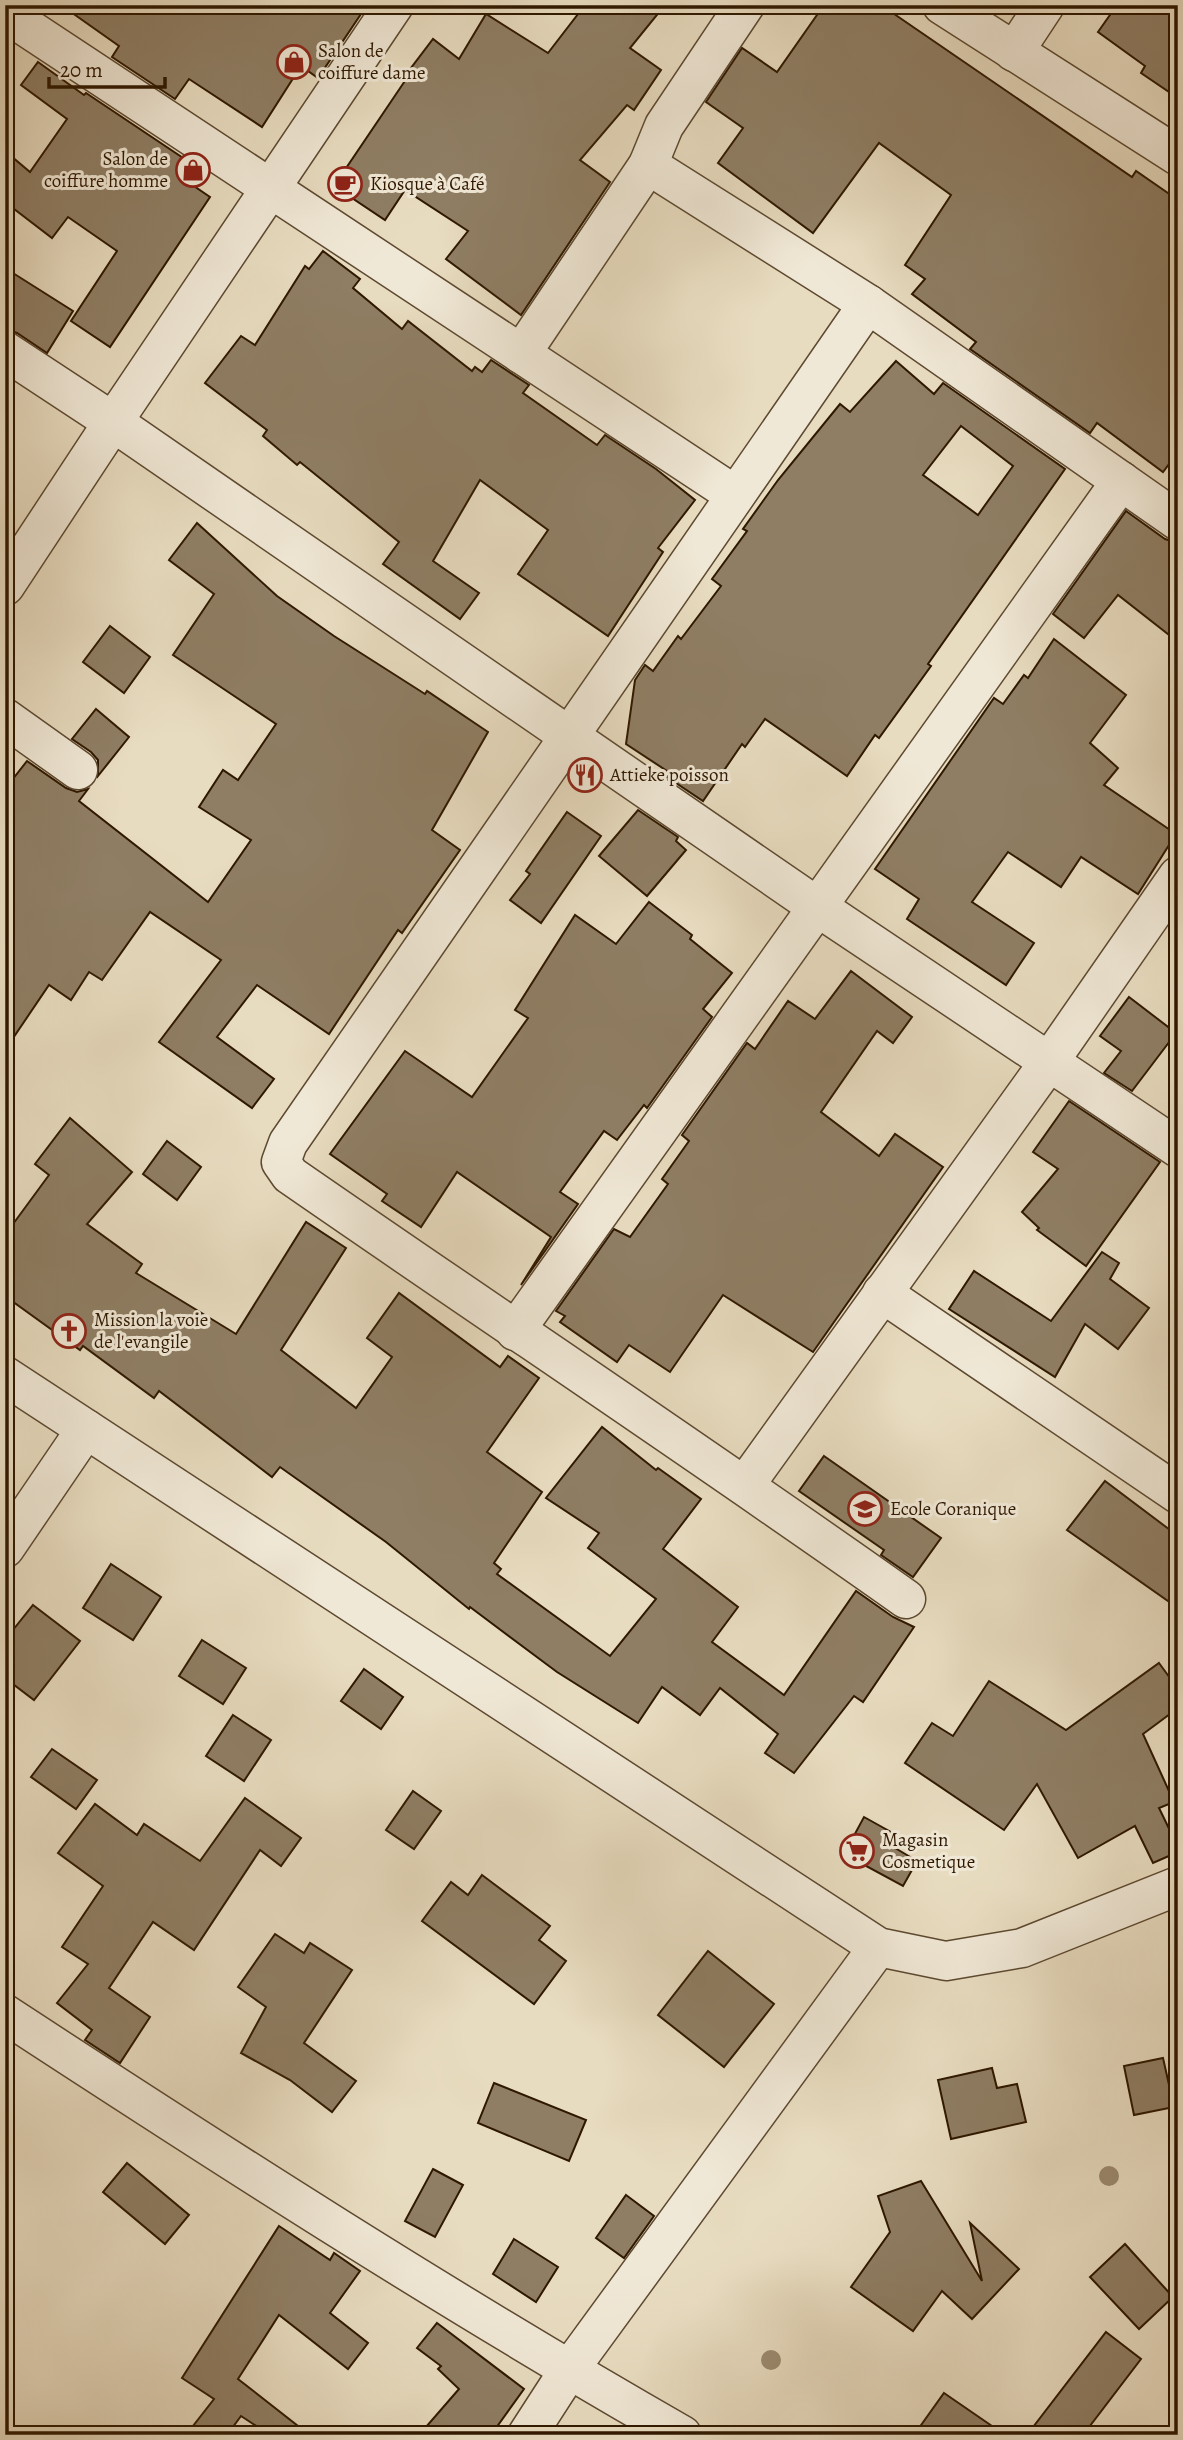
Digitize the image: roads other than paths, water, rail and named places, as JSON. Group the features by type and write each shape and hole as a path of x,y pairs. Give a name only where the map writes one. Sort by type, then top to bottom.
{"street":[{"path":"9,5 5,12 735,495"},
{"path":"5,586 394,5"},
{"path":"521,354 648,164 664,127 745,5"},
{"path":"942,5 1178,156"},
{"path":"1014,52 1045,5"},
{"path":"648,164 868,304 1178,522"},
{"path":"868,304 288,1143 281,1162 290,1175 515,1331 745,1485 906,1599"},
{"path":"5,351 113,422 816,906 1178,1148"},
{"path":"515,1331 1121,481"},
{"path":"5,719 78,770"},
{"path":"745,1485 1049,1062 1178,876"},
{"path":"882,1293 1178,1494"},
{"path":"5,1376 878,1947 946,1961 1022,1948 1178,1886"},
{"path":"5,1548 86,1429"},
{"path":"527,2435 569,2370 878,1947"},
{"path":"5,2014 223,2157 569,2370 682,2435"}],"place":[{"name":"Salon de coiffure dame","path":"294,62"},
{"name":"Salon de coiffure homme","path":"193,170"},
{"name":"Kiosque à Café","path":"345,184"},
{"name":"Attieke poisson","path":"585,775"},
{"name":"Mission la voie de l'evangile","path":"69,1331"},
{"name":"Ecole Coranique","path":"865,1509"},
{"name":"Magasin Cosmetique","path":"857,1851"}]}
